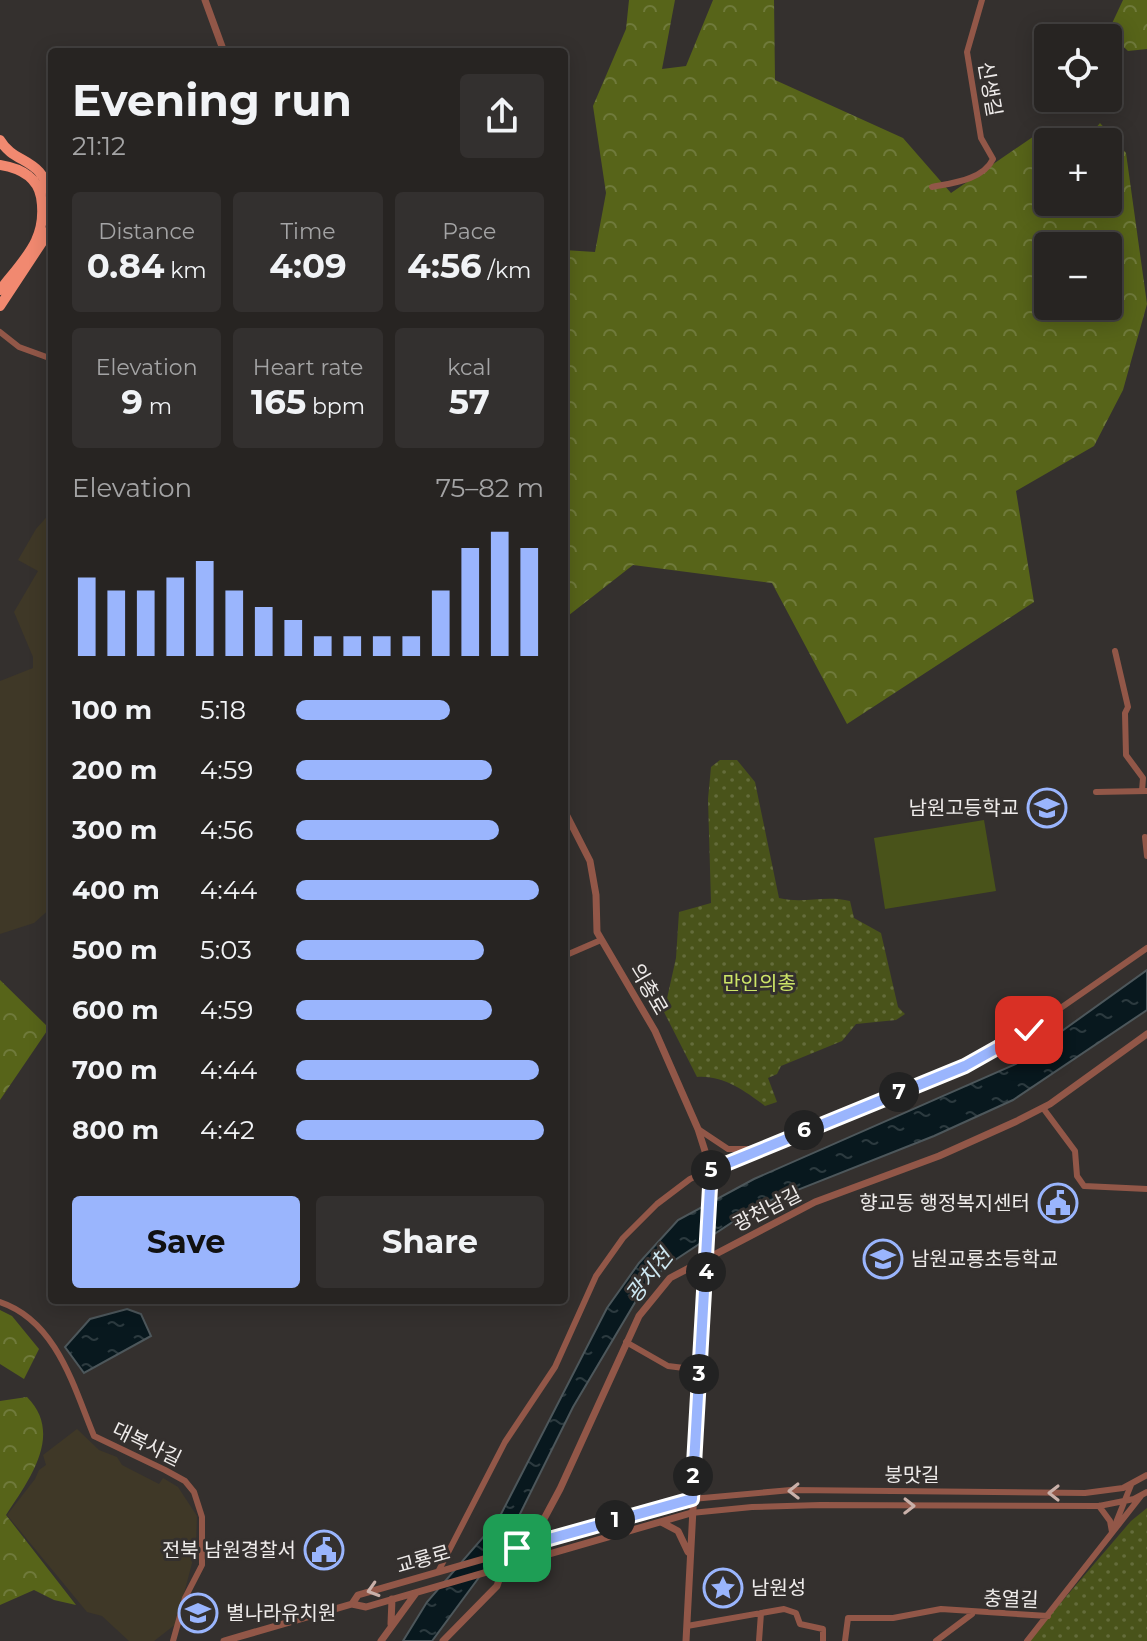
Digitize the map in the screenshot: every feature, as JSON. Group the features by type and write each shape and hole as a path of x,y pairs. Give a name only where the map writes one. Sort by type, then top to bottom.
{"highway":[{"path":"0,140 6,150 29,161 48,183"},
{"path":"0,165 20,169 39,186 45,217 40,235 0,290"},
{"path":"0,306 48,233"}],"street":[{"path":"205,0 223,48"},
{"name":"신생길","path":"932,187 974,175 989,166 993,159 981,138 967,52 982,0"},
{"path":"0,332 19,347 48,358"},
{"path":"1096,792 1145,791 1143,778 1126,755 1125,713 1128,707 1115,651"},
{"name":"의총로","path":"568,818 590,861 596,895 597,932 655,1031 698,1129 711,1170 707,1253"},
{"path":"1145,837 1147,856"},
{"path":"568,954 601,940"},
{"path":"439,1570 505,1442 555,1367 585,1295 608,1258 666,1195 758,1149 972,1062 1029,1030 1147,948"},
{"name":"광천남길","path":"530,1545 560,1489 626,1342 653,1295 670,1278 707,1253 815,1202 939,1156 1043,1108 1147,1034"},
{"path":"1043,1108 1075,1151 1077,1176 1084,1186 1147,1189"},
{"path":"698,1129 728,1149 758,1149"},
{"path":"686,1641 707,1253"},
{"name":"대복사길","path":"0,1302 44,1332 79,1390 94,1436 185,1481 194,1492 202,1517 202,1565 185,1598 173,1641"},
{"path":"626,1342 668,1366 700,1370"},
{"name":"붕맛길","path":"692,1499 791,1490 1085,1493 1131,1485 1147,1475"},
{"name":"붕맛길","path":"1112,1532 1131,1485"},
{"name":"붕맛길","path":"691,1513 820,1505 1099,1506 1144,1493"},
{"name":"붕맛길","path":"1027,1641 1144,1493"},
{"name":"교룡로","path":"352,1604 358,1595 692,1499"},
{"path":"1099,1506 1110,1521 1112,1532"},
{"name":"교룡로","path":"224,1641 252,1637 352,1604 366,1607 691,1513"},
{"path":"661,1522 682,1536 690,1558"},
{"path":"443,1641 497,1586 503,1568"},
{"path":"381,1641 416,1593"},
{"path":"389,1630 392,1599"},
{"name":"충열길","path":"845,1641 848,1618 904,1617 941,1609 972,1614 1048,1616"},
{"path":"687,1626 761,1613 792,1611 800,1624 823,1629 823,1641"},
{"path":"759,1641 761,1613"},
{"path":"936,1641 972,1614"},
{"path":"948,1632 955,1641"}],"shaded area":[{"path":"48,516 48,911 34,923 0,934 0,681 33,668 33,657 14,612 38,571 18,560 36,529"},
{"path":"77,1429 99,1450 117,1457 122,1465 159,1484 163,1478 178,1487 197,1516 196,1548 176,1624 154,1641 129,1641 102,1616 87,1612 7,1515 39,1470 46,1465 43,1455"}],"green space":[{"path":"629,0 675,0 662,69 686,66 713,0 774,0 775,80 903,138 951,193 1034,136 1034,216 1122,216 1122,148 1126,153 1147,304 1123,390 1094,446 1016,491 1034,602 847,724 772,583 633,565 568,616 568,250 595,252 606,193 593,106 626,29"},
{"path":"1123,0 1147,0 1147,49 1128,51 1122,45 1122,24 1112,24"},
{"name":"만인의총","path":"720,760 737,760 755,782 779,898 850,901 854,918 881,933 898,1007 905,1014 896,1020 856,1024 842,1041 781,1066 777,1074 768,1078 777,1102 765,1106 725,1081 697,1077 664,1012 676,958 679,912 711,903 708,799 711,767"},
{"path":"984,820 996,891 885,909 874,838"},
{"path":"0,980 48,1029 0,1100"},
{"path":"0,1310 12,1316 39,1349 24,1379 0,1364"},
{"path":"27,1397 38,1411 43,1426 43,1441 33,1472 6,1515 76,1605 54,1600 34,1590 0,1605 0,1401"},
{"path":"1147,1508 1147,1641 1028,1641 1131,1521"}],"water":[{"name":"광치천","path":"1147,970 1147,1010 1013,1100 934,1136 757,1206 672,1262 646,1284 573,1407 508,1538 432,1641 403,1641 427,1602 498,1520 607,1308 639,1263 678,1220 754,1179 1016,1064"},
{"path":"127,1309 141,1314 151,1336 84,1373 65,1347 90,1319"}],"place":[{"name":"남원고등학교","path":"1047,808"},
{"name":"향교동 행정복지센터","path":"1058,1203"},
{"name":"남원교룡초등학교","path":"883,1259"},
{"name":"전북 남원경찰서","path":"324,1550"},
{"name":"남원성","path":"723,1588"},
{"name":"별나라유치원","path":"198,1613"}],"route":[{"path":"517,1548 692,1499 711,1170 965,1066 1029,1030"}]}
